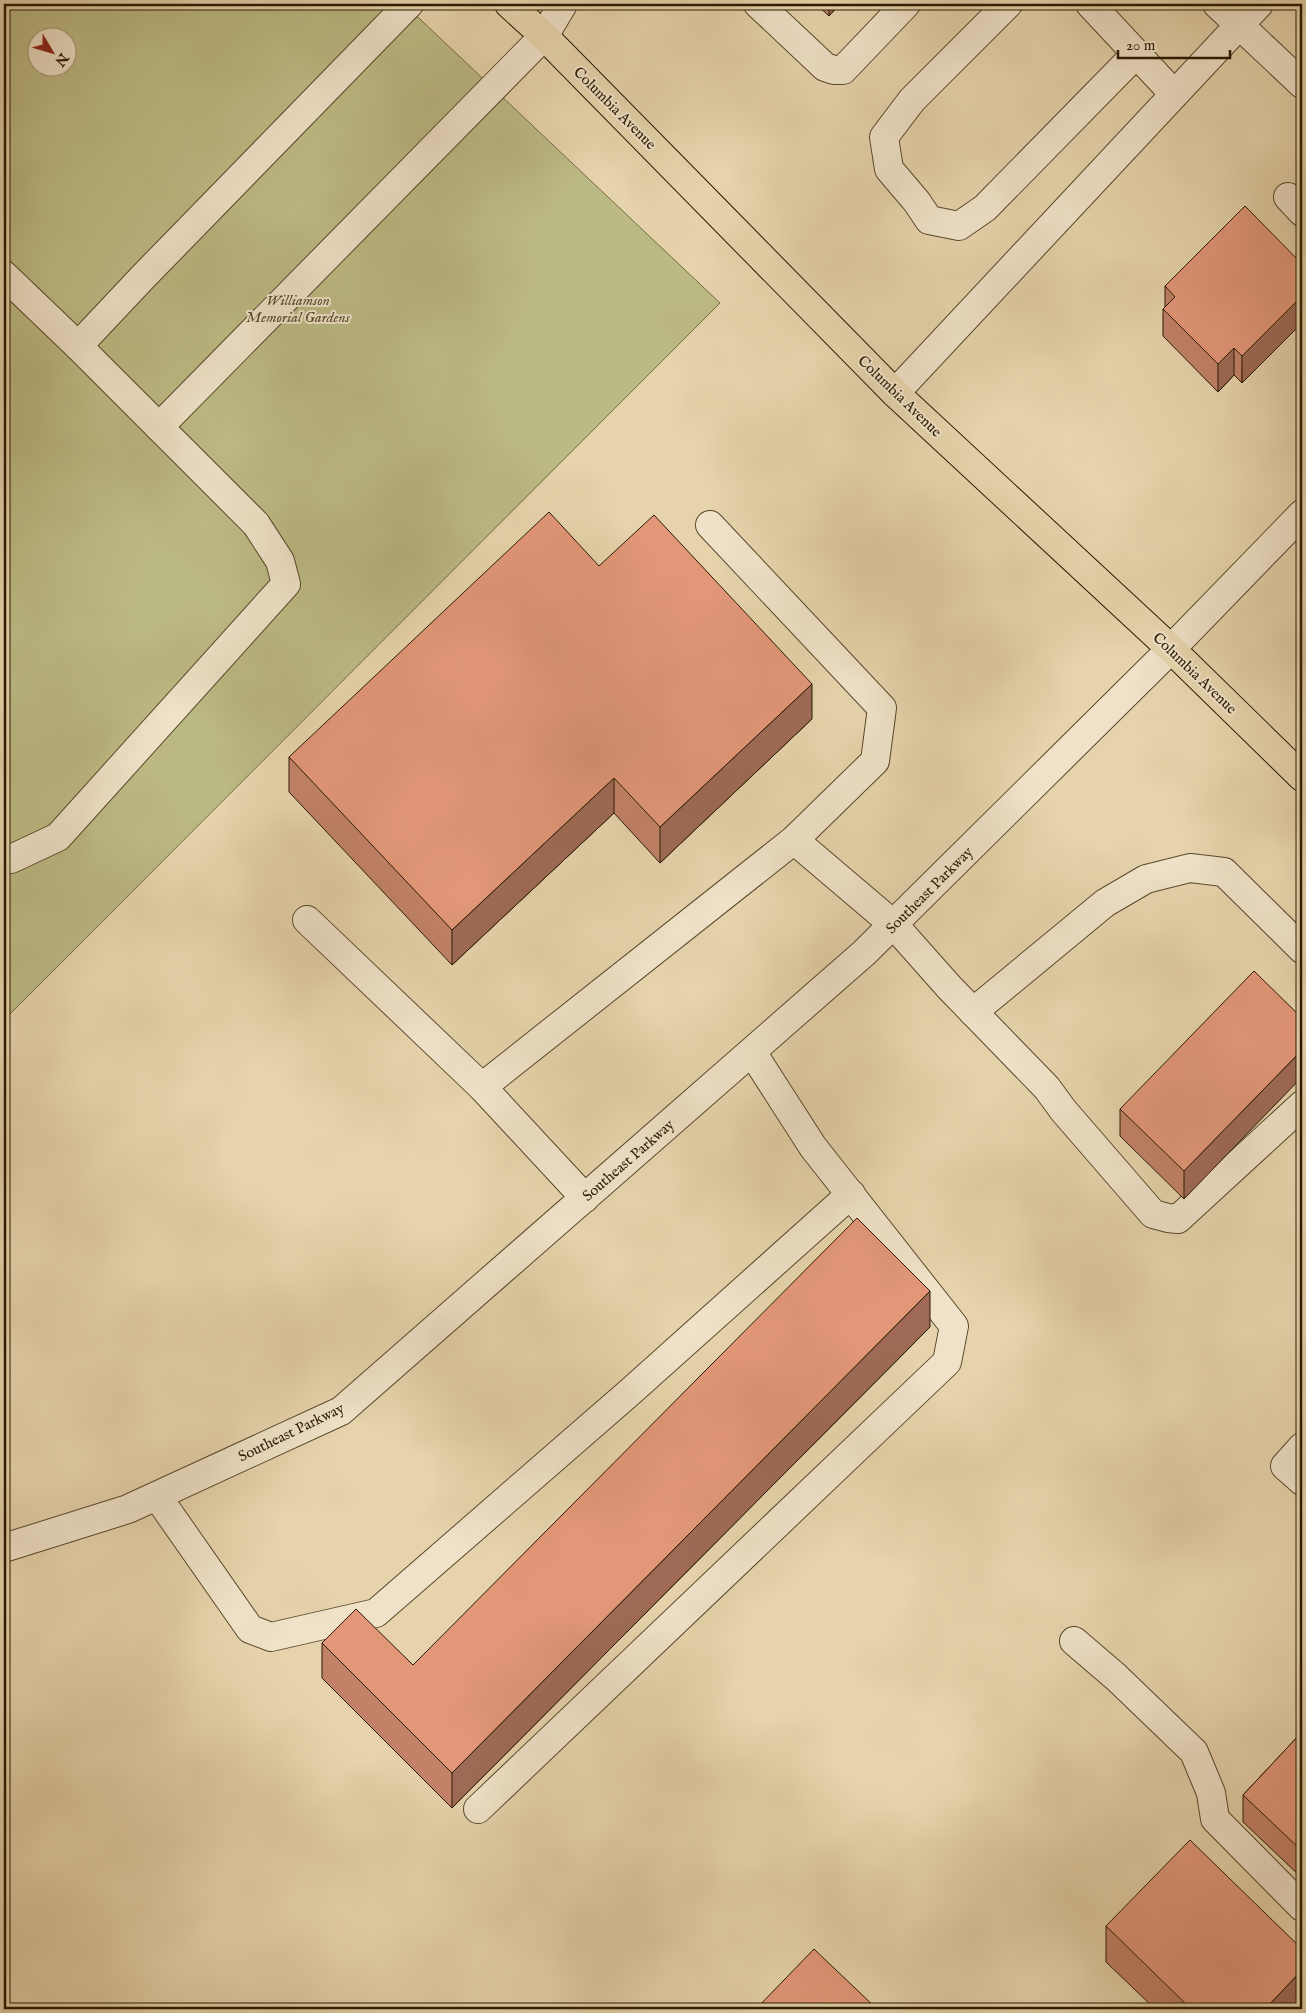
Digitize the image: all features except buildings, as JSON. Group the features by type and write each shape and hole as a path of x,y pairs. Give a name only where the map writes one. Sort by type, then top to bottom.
{"main road":[{"name":"Columbia Avenue","path":"509,4 544,36 895,393 1171,649 1302,777"}],"street":[{"path":"78,346 409,4"},
{"path":"159,427 544,36 563,4"},
{"path":"758,4 825,67 834,70 843,70 906,4"},
{"path":"1008,4 912,100 884,137 889,168 929,220 959,226 985,208 1136,54"},
{"path":"1090,4 1174,94"},
{"path":"1218,4 1302,84"},
{"path":"895,393 1259,4"},
{"path":"4,275 78,346 256,524 280,561 286,584 58,836 11,859 4,858"},
{"name":"Southeast Parkway","path":"4,1548 128,1509 342,1411 894,925 1171,649 1302,514"},
{"path":"482,1087 794,840 874,761 882,708 710,525"},
{"path":"794,840 894,925 973,1012 1047,1088 1063,1110 1153,1214 1178,1219 1302,1105"},
{"path":"973,1012 1105,903 1146,879 1190,868 1224,872 1302,949"},
{"path":"307,920 482,1087 585,1198"},
{"path":"478,1809 947,1362 954,1326 814,1146 752,1052"},
{"path":"157,1496 250,1629 271,1637 376,1613 630,1392 851,1194"},
{"path":"1302,1446 1284,1466 1302,1481"},
{"path":"1074,1641 1116,1676 1194,1752 1211,1792 1215,1819 1302,1907"}],"green space":[{"name":"Williamson Memorial Gardens","path":"4,4 404,4 720,303 4,1020"}]}
